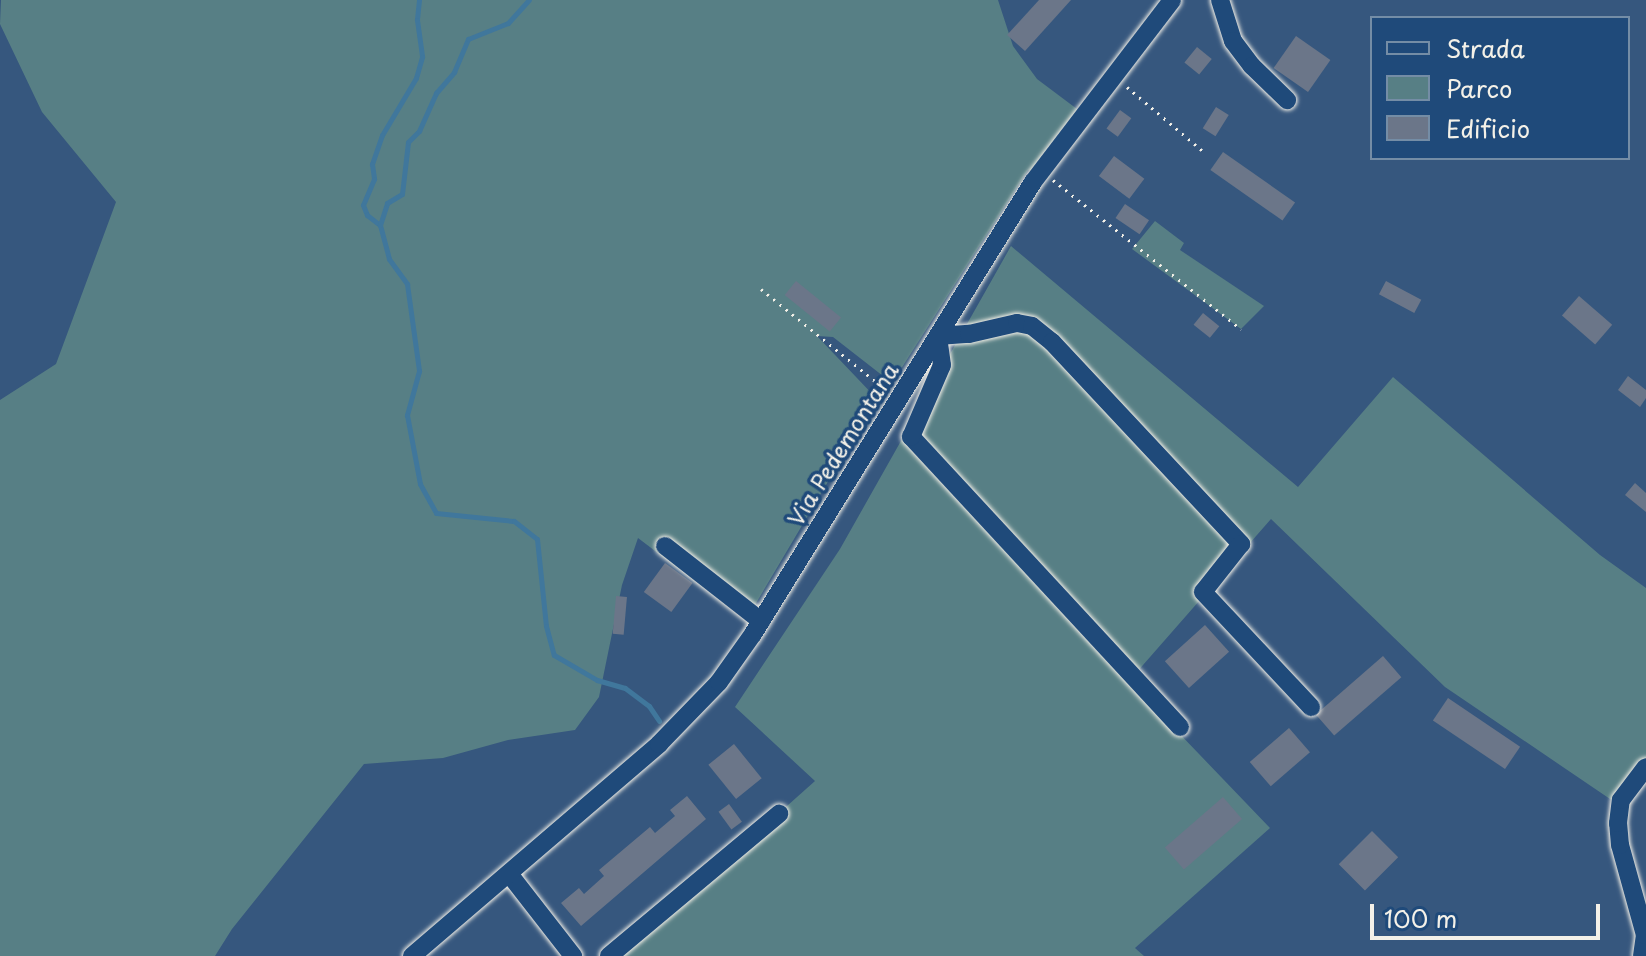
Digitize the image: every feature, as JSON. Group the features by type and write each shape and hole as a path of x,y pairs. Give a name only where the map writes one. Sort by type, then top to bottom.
{"street":[{"name":"Via Pedemontana","path":"412,956 510,875 686,719 719,682 761,621 1041,171 1172,0"},
{"path":"1220,0 1233,41 1252,66 1287,100"},
{"path":"1180,727 911,437 942,365 938,336 969,334 1017,323 1032,326 1052,342 1241,544 1203,592 1311,707"},
{"path":"665,546 761,621"},
{"path":"1642,956 1645,935 1620,845 1618,823 1621,800 1646,767"},
{"path":"609,956 779,814"},
{"path":"510,875 573,956"}],"path":[{"path":"1129,56 1127,89 1204,152"},
{"path":"1041,171 1241,329"},
{"path":"761,289 898,400"}],"green space":[{"path":"1,0 998,0 1013,46 1037,79 1085,115 1041,171 1028,170 892,383 833,337 817,336 877,399 746,620 638,538 622,585 599,697 575,730 508,740 443,758 364,764 232,929 215,956 0,956 0,400 56,364 116,202 42,112 0,24"},
{"path":"1155,221 1184,243 1180,250 1264,306 1241,329 1132,249"},
{"path":"1011,246 1298,487 1393,377 1600,555 1646,588 1646,758 1613,801 1445,687 1271,519 1129,681 1270,828 1135,948 1144,956 619,956 815,781 735,707 840,549"}],"building":[{"path":"1039,0 1071,0 1025,51 1007,35"},
{"path":"1296,36 1330,60 1308,92 1274,68"},
{"path":"1197,47 1212,59 1199,75 1184,63"},
{"path":"1216,107 1229,115 1215,136 1203,128"},
{"path":"1120,110 1131,118 1118,137 1106,129"},
{"path":"1223,152 1295,202 1282,220 1210,170"},
{"path":"1114,156 1144,179 1129,199 1099,176"},
{"path":"1125,204 1149,220 1140,234 1115,218"},
{"path":"796,281 841,318 830,331 785,295"},
{"path":"1386,281 1421,300 1414,313 1379,294"},
{"path":"1579,296 1612,325 1595,344 1562,316"},
{"path":"1203,313 1219,326 1210,338 1194,325"},
{"path":"1628,376 1646,390 1646,398 1640,407 1618,390"},
{"path":"1635,483 1646,493 1646,512 1625,495"},
{"path":"665,563 693,583 671,612 644,592"},
{"path":"616,596 627,597 624,635 613,634"},
{"path":"1205,625 1229,652 1189,688 1165,661"},
{"path":"1383,656 1401,677 1334,736 1316,714"},
{"path":"1448,698 1520,747 1505,769 1433,720"},
{"path":"1289,728 1310,752 1271,786 1250,762"},
{"path":"734,744 762,778 736,799 708,765"},
{"path":"687,796 706,819 581,926 561,903 579,888 584,894 604,876 599,870 650,827 655,833 675,816 670,810"},
{"path":"1223,797 1242,819 1184,869 1165,848"},
{"path":"729,804 742,822 731,829 718,812"},
{"path":"1372,831 1398,857 1365,890 1339,864"}],"waterway":[{"path":"419,0 417,20 422,57 416,78 382,135 372,164 374,179 363,205 367,215 380,225 389,259 407,284 419,371 407,415 420,484 436,513 514,521 537,539 546,626 554,655 597,680 625,688 649,706 659,721"},
{"path":"380,225 387,203 402,194 408,142 419,131 436,93 454,72 468,39 508,23 529,0"}]}
